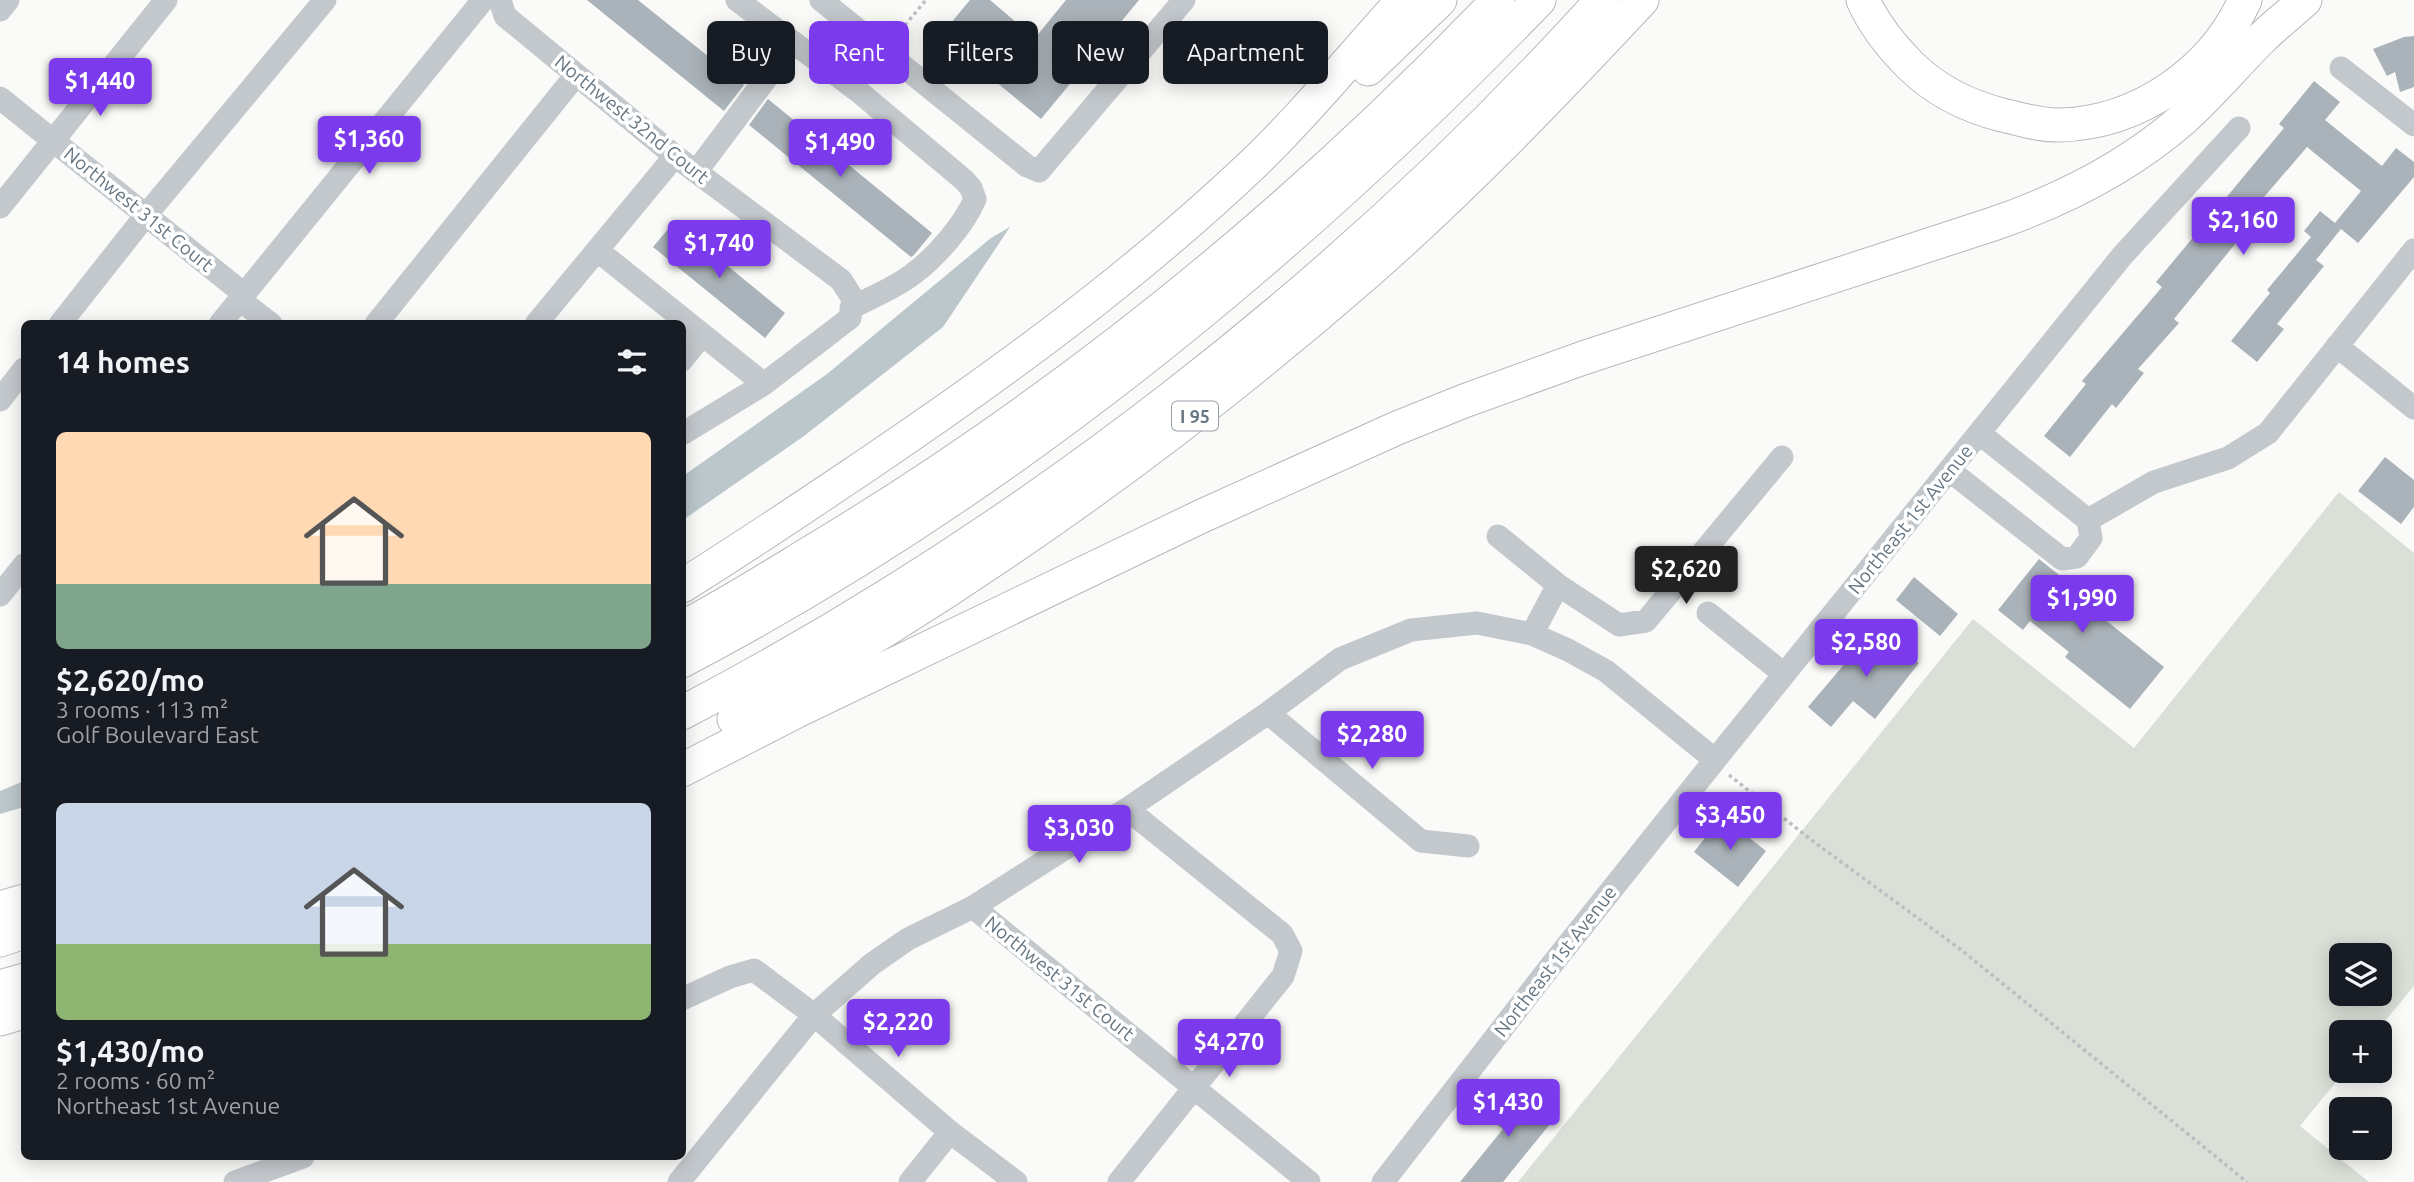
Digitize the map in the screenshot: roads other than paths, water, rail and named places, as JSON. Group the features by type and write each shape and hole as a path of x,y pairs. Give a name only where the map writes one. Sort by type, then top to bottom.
{"highway":[{"path":"686,584 767,533 956,405 1138,265 1254,163 1403,0"},
{"path":"1254,163 1283,151 1440,0"},
{"path":"686,626 905,494 971,450 1145,323 1230,254 1331,165 1391,110 1499,0"},
{"path":"686,659 900,534 1077,410 1164,344 1249,275 1343,192 1412,128 1539,0"},
{"path":"686,711 820,636 912,579 1094,455 1181,389 1276,312 1428,177 1602,0"},
{"name":"I 95","path":"686,745 804,680 935,600 1015,547 1171,435 1264,361 1370,270 1529,120 1642,0"},
{"path":"1863,0 1878,27 1897,52 1940,90 1982,110 2058,125 2117,114 2163,95 2195,70 2211,52 2238,15 2245,0"},
{"path":"2264,36 2289,0"},
{"path":"686,768 797,711 1202,516 1397,428 1532,375 1993,224 2062,198 2112,171 2162,136 2202,101 2264,36 2305,0"},
{"path":"0,908 21,902"},
{"path":"0,940 21,933"},
{"path":"0,987 21,981"},
{"path":"0,1019 21,1013"}],"street":[{"path":"0,10 8,0"},
{"path":"0,207 166,0"},
{"path":"63,320 146,215 325,0"},
{"path":"223,320 483,0"},
{"name":"Northwest 32nd Court","path":"500,0 505,16 576,75 675,156 841,280 853,299 851,308"},
{"path":"737,0 764,21"},
{"path":"821,0 1027,166 1039,171 1184,0"},
{"path":"686,432 764,384 850,318 851,308 914,274 955,233 975,199 964,180 858,91 795,45"},
{"path":"2341,68 2414,125"},
{"path":"379,320 576,75"},
{"path":"696,172 763,84"},
{"name":"Northwest 31st Court","path":"0,98 146,215 267,320"},
{"name":"Northeast 1st Avenue","path":"1383,1182 1715,760 2122,256 2239,128"},
{"path":"539,320 675,156"},
{"path":"597,250 683,320"},
{"path":"2088,520 2154,482 2228,458 2274,428 2414,250"},
{"path":"686,322 764,384"},
{"path":"686,355 702,335"},
{"path":"2336,346 2414,408"},
{"path":"0,400 21,373"},
{"path":"1949,470 2062,559 2077,557 2091,538 2088,520 1979,433"},
{"path":"1497,536 1558,585 1619,625 1646,621 1782,457"},
{"path":"0,595 21,569"},
{"path":"1532,634 1558,585"},
{"path":"1708,612 1784,674"},
{"path":"679,1182 814,1015 872,964 908,939 973,906 1127,809 1268,713 1340,659 1411,630 1477,623 1532,634 1606,671 1715,760"},
{"path":"1268,713 1421,841 1468,846"},
{"path":"1119,1182 1283,976 1291,951 1282,934 1127,809"},
{"name":"Northwest 31st Court","path":"973,906 1310,1182"},
{"path":"686,997 730,977 754,970 814,1015 950,1132 1016,1182"},
{"path":"909,1182 950,1132"},
{"path":"248,1180 296,1160"}]}
